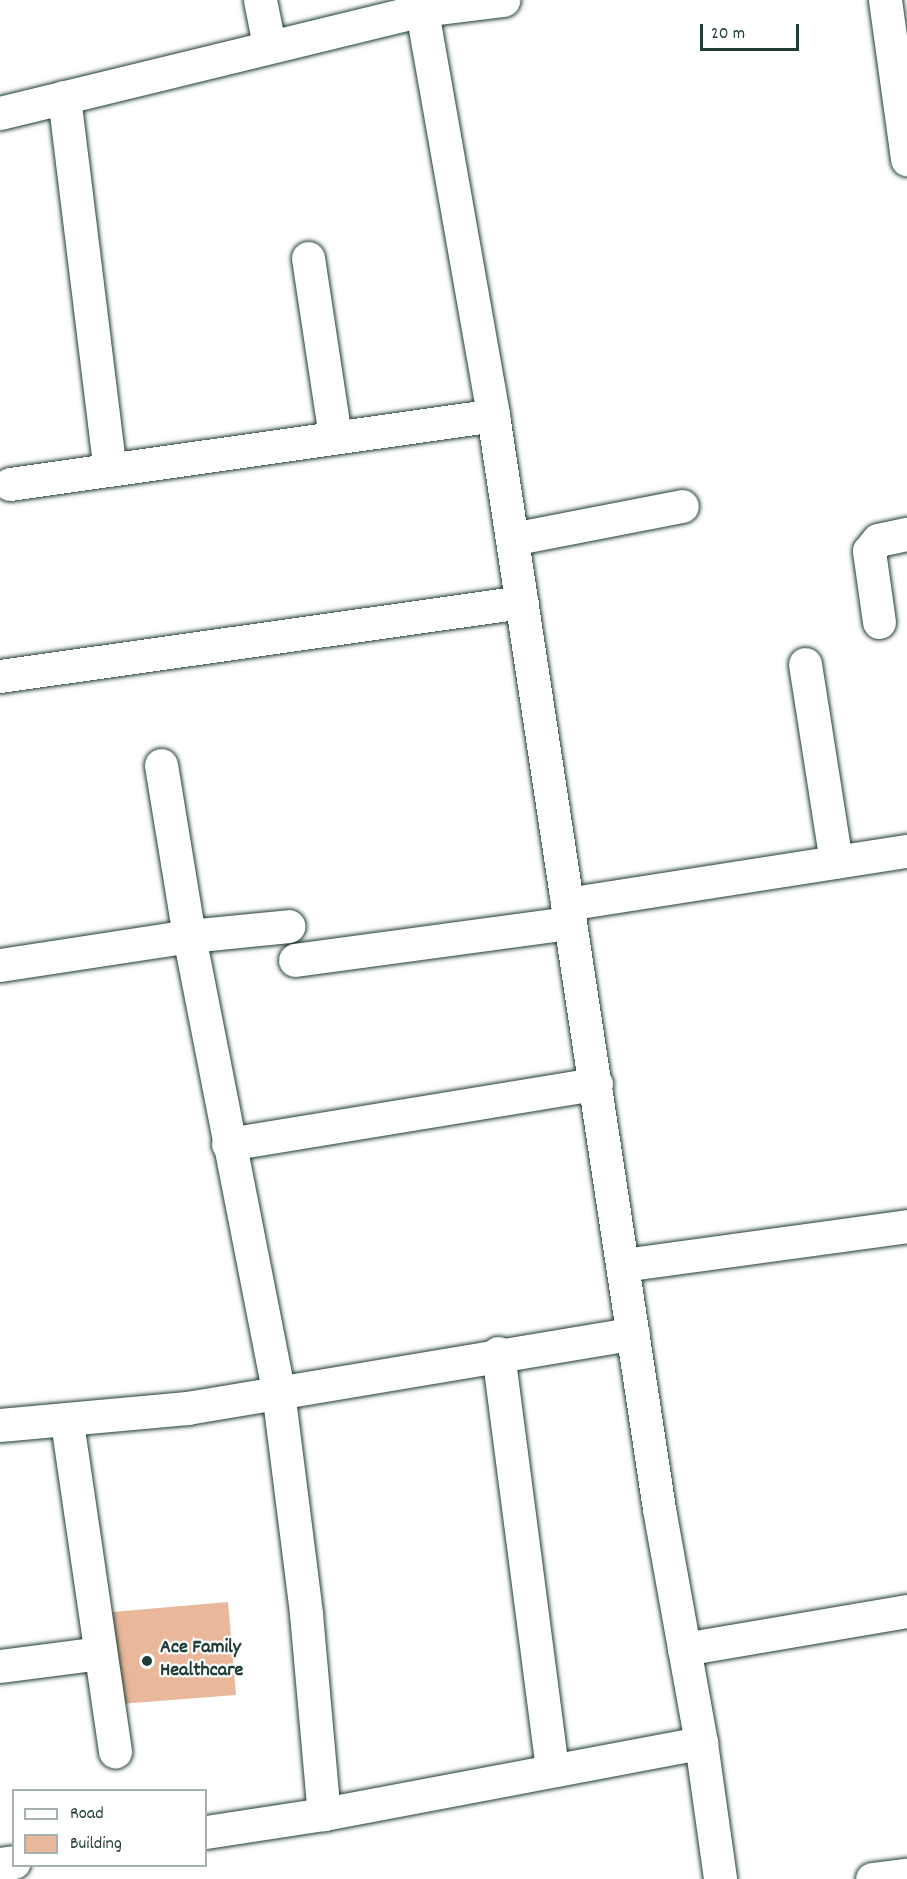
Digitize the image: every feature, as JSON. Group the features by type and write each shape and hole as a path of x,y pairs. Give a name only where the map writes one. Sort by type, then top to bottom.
{"street":[{"path":"260,0 269,45"},
{"path":"0,112 421,5 503,0"},
{"path":"885,0 907,159"},
{"path":"421,5 493,415 633,1333 701,1743 720,1879"},
{"path":"64,97 110,469"},
{"path":"308,258 335,438"},
{"path":"10,484 493,415"},
{"path":"512,539 682,506"},
{"path":"879,622 869,551 878,540 907,534"},
{"path":"0,676 522,602"},
{"path":"805,663 836,862"},
{"path":"160,765 228,1144 278,1391 306,1614 324,1814"},
{"path":"294,960 569,913 836,862 907,851"},
{"path":"0,965 189,936 289,926"},
{"path":"228,1144 596,1084"},
{"path":"623,1265 907,1226"},
{"path":"0,1425 67,1422 187,1408 498,1353 633,1333"},
{"path":"498,1353 552,1770"},
{"path":"67,1422 114,1752"},
{"path":"684,1649 907,1611"},
{"path":"0,1666 100,1653"},
{"path":"207,1832 324,1814 701,1743"},
{"path":"872,1879 907,1875"}],"building":[{"path":"228,1602 236,1695 120,1704 112,1612"}],"place":[{"name":"Ace Family Healthcare","path":"147,1661"}]}
